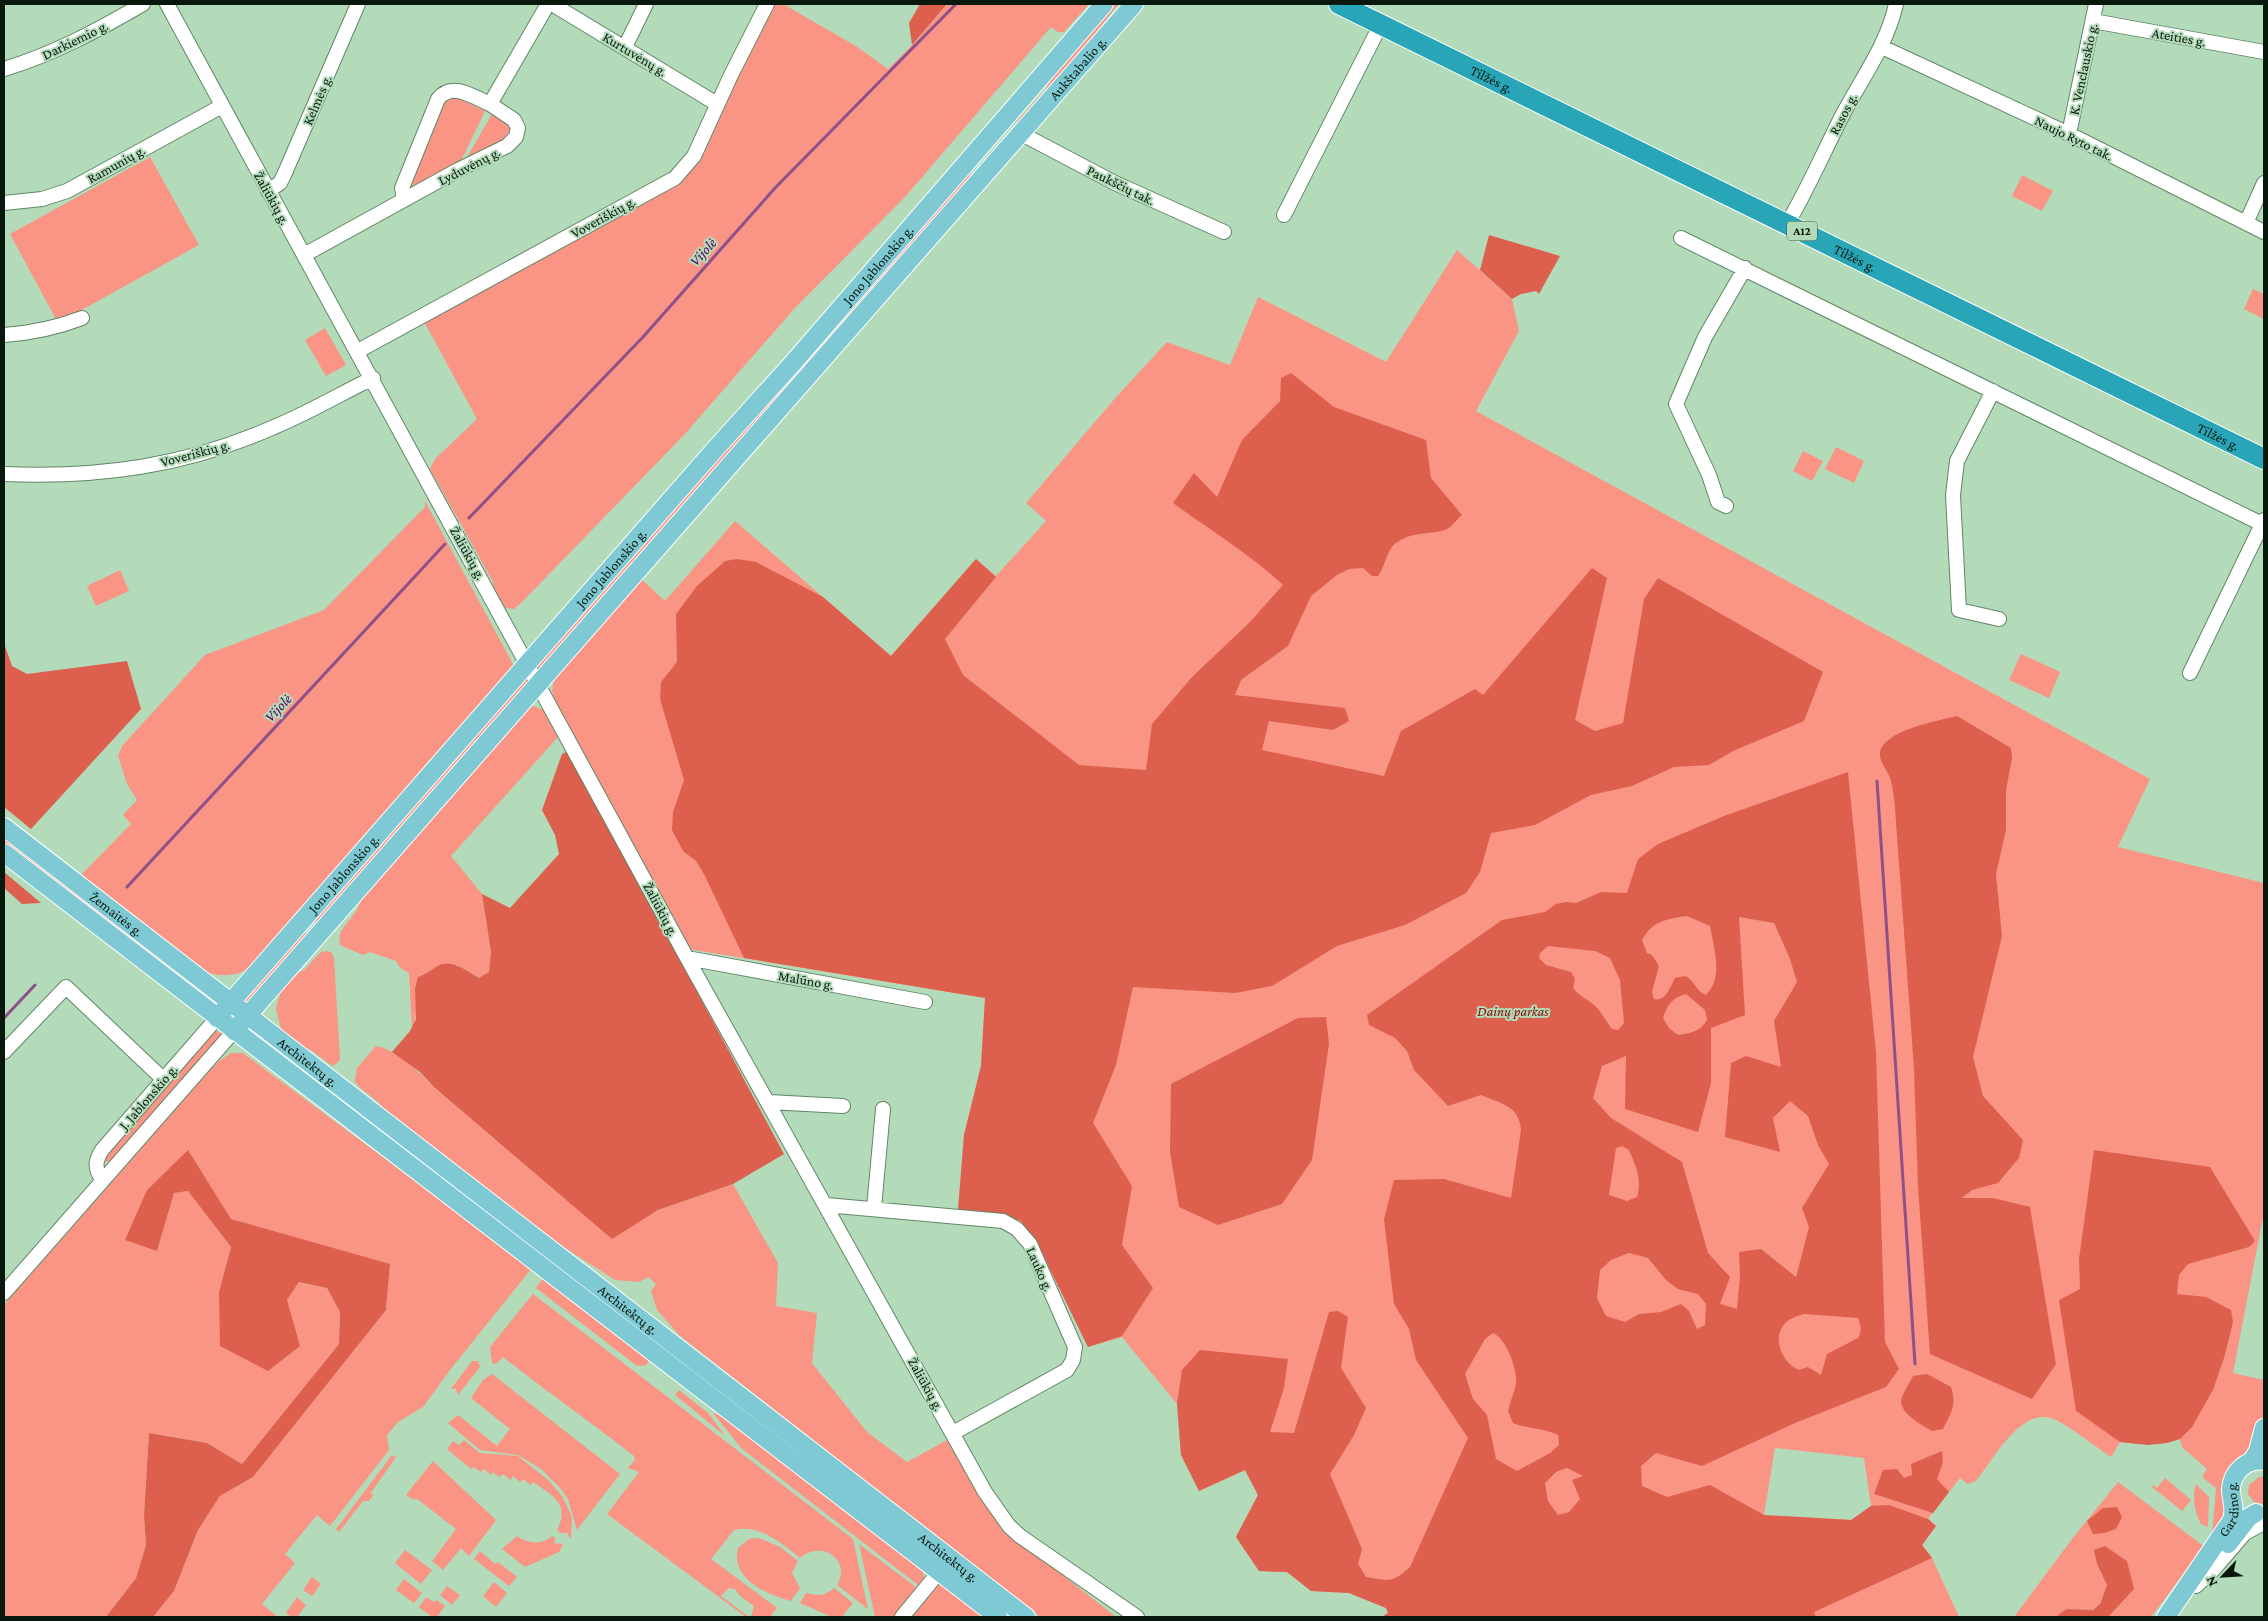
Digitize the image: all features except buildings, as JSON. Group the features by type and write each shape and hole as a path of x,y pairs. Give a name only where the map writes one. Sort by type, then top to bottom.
{"highway":[{"name":"Tilžės g.","path":"1339,4 2264,459"}],"main road":[{"name":"Aukštabalio g.","path":"1005,119 1104,4"},
{"name":"Aukštabalio g.","path":"1020,133 1134,4"},
{"path":"1005,119 1020,133"},
{"name":"Jono Jablonskio g.","path":"217,1018 1005,119"},
{"name":"Jono Jablonskio g.","path":"234,1031 540,684 1020,133"},
{"name":"Žemaitės g.","path":"4,827 231,1002"},
{"name":"Žemaitės g.","path":"4,853 217,1018"},
{"name":"Architektų g.","path":"231,1002 333,1094 480,1218 827,1474 1026,1617"},
{"name":"Architektų g.","path":"217,1018 234,1031 333,1094 491,1204 827,1474 939,1572 998,1617"},
{"path":"480,1218 491,1204"},
{"path":"2261,1460 2258,1451 2264,1428"},
{"name":"Gardino g.","path":"2261,1460 2259,1469 2244,1478 2240,1487 2240,1496 2245,1506 2262,1516"},
{"name":"Gardino g.","path":"2166,1617 2232,1520 2235,1507 2231,1490 2234,1476 2240,1469 2261,1460"},
{"name":"Gardino g.","path":"2170,1617 2250,1517 2262,1516"}],"street":[{"name":"Darkiemio g.","path":"4,69 34,60 86,37 143,4"},
{"name":"Žaliūkių g.","path":"167,4 540,684 687,958 985,1492 1009,1526 1137,1617"},
{"name":"Kelmės g.","path":"268,191 280,182 284,175 358,4"},
{"path":"490,104 548,4"},
{"name":"Kurtuvėnų g.","path":"552,4 567,9 717,104"},
{"path":"625,47 646,4"},
{"name":"Voveriškių g.","path":"358,351 675,178 694,156 717,104 767,4"},
{"name":"Rasos g.","path":"1787,224 1865,73 1882,47 1896,4"},
{"name":"K. Venclauskio g.","path":"2069,134 2096,4"},
{"name":"Ateities g.","path":"2093,21 2264,52"},
{"path":"1284,215 1381,24"},
{"name":"Naujo Ryto tak.","path":"1882,47 2069,134 2264,232"},
{"name":"Lyduvėnų g.","path":"304,255 404,200 458,170 508,146 516,137 518,128 514,120 490,104 456,89 443,93 438,99 402,188 404,200"},
{"name":"Ramunių g.","path":"4,203 42,199 67,191 222,106"},
{"name":"Paukščių tak.","path":"1020,133 1115,183 1224,232"},
{"path":"2246,223 2264,183"},
{"path":"1681,238 2263,522 2190,673"},
{"path":"1726,506 1718,502 1709,475 1676,404 1705,337 1745,268"},
{"path":"4,335 54,329 82,318"},
{"name":"Voveriškių g.","path":"4,474 118,471 185,458 220,448 275,427 372,378"},
{"path":"1994,391 1957,461 1953,495 1959,610 1999,619"},
{"name":"Malūno g.","path":"687,958 925,1002"},
{"path":"4,1052 66,987 164,1079"},
{"name":"J. Jablonskio g.","path":"103,1180 96,1168 96,1160 102,1150 217,1018"},
{"name":"J. Jablonskio g.","path":"4,1293 234,1031"},
{"path":"768,1102 843,1106"},
{"path":"874,1208 883,1109"},
{"name":"Lauko g.","path":"826,1206 874,1208 1003,1221 1017,1229 1030,1244 1075,1347 1073,1360 1067,1370 953,1433"},
{"path":"902,1617 939,1572"}],"green space":[{"path":"767,4 783,4 856,46 888,69 912,45 947,4 1089,4 1064,32 1058,32 1051,27 905,197 794,309 684,435 523,601 514,609 506,608 494,590 493,582 430,469 435,459 477,419 422,318 675,178"},
{"path":"920,4 947,4 912,45 909,23"},
{"path":"1113,4 1118,4 1076,59 1017,125 1017,121 1045,90 1060,65"},
{"path":"456,97 485,111 460,163 414,186 411,183 443,102"},
{"path":"492,114 512,126 504,140 466,159"},
{"path":"1003,132 1002,136 975,166 961,192 541,671 536,666"},
{"path":"150,157 199,245 58,323 10,234"},
{"path":"2022,175 2053,191 2042,211 2012,196"},
{"path":"1489,235 1560,256 1539,294 1536,291 1521,294 1512,299 1480,270"},
{"name":"Dainų parkas","path":"1457,250 1512,299 1519,331 1476,411 2150,779 2118,847 2264,883 2264,1212 2233,1373 2264,1380 2265,1407 2251,1460 2237,1491 2212,1535 2216,1488 2202,1477 2207,1469 2182,1447 2180,1439 2150,1444 2120,1442 2111,1457 2063,1424 2044,1417 2032,1419 2010,1436 1976,1481 1968,1484 1960,1478 1928,1519 1936,1526 1922,1545 1932,1558 1959,1617 1382,1617 1388,1613 1386,1608 1349,1593 1311,1591 1287,1572 1259,1571 1236,1537 1258,1495 1245,1470 1199,1491 1181,1455 1177,1404 1122,1337 1088,1347 1043,1255 1021,1221 1004,1215 958,1210 964,1135 981,1066 985,998 688,949 554,700 552,691 554,679 640,578 665,601 735,521 891,656 976,559 996,576 1046,521 1026,503 1117,396 1167,342 1230,365 1258,297 1386,362","holes":["1775,1448 1864,1458 1871,1506 1852,1520 1764,1515"]},
{"path":"2253,289 2264,294 2264,319 2244,309"},
{"path":"325,328 346,365 326,376 305,340"},
{"path":"1291,373 1334,407 1426,440 1431,478 1462,515 1445,530 1414,535 1396,543 1390,549 1378,576 1372,576 1363,568 1349,569 1337,575 1311,596 1288,646 1241,680 1235,695 1345,708 1349,721 1333,730 1269,721 1262,750 1384,776 1401,731 1475,689 1483,695 1592,568 1607,578 1575,720 1595,731 1623,723 1644,599 1658,578 1823,672 1804,721 1733,751 1709,765 1674,767 1632,786 1591,795 1535,825 1491,833 1480,872 1466,893 1405,925 1337,946 1272,986 1235,993 1133,987 1116,1065 1093,1123 1132,1186 1122,1245 1153,1288 1122,1336 1088,1347 1043,1255 1021,1221 1004,1215 958,1210 964,1135 981,1066 985,998 744,958 704,874 696,861 683,851 672,830 673,812 684,780 660,699 661,682 677,662 676,614 697,586 725,561 737,559 756,562 823,597 891,656 976,559 996,577 945,639 963,675 1079,765 1146,770 1152,724 1192,677 1250,622 1283,585 1243,553 1173,503 1194,473 1217,497 1242,440 1280,401 1281,378"},
{"path":"1836,447 1864,461 1854,483 1825,469"},
{"path":"1803,451 1823,461 1812,481 1793,471"},
{"path":"425,501 514,666 247,970 225,975 203,972 79,877 131,824 123,815 137,800 127,784 118,756 122,746 205,655 324,610 425,507"},
{"path":"120,570 129,591 96,606 87,586"},
{"path":"4,643 12,666 27,674 127,661 141,709 31,829 4,807"},
{"path":"2021,654 2060,672 2049,698 2009,680"},
{"path":"527,676 531,682 319,923 315,921 314,919"},
{"path":"533,706 547,711 559,736 451,856 482,894 491,952 489,972 480,978 457,965 436,967 431,973 419,977 416,990 416,1016 412,1028 409,973 400,968 396,961 370,952 363,955 340,945 341,932 355,912 363,896 526,710"},
{"path":"1957,716 2011,748 2012,758 2006,790 2006,830 1996,874 2002,936 1973,1057 1983,1096 2023,1140 2019,1158 1998,1183 1972,1190 1962,1198 1993,1198 2030,1207 2056,1364 2032,1399 1930,1354 1918,1187 1914,1069 1895,808 1891,781 1880,756 1882,747 1898,734 1924,724"},
{"path":"568,751 784,1154 733,1184 658,1210 612,1239 434,1087 420,1072 392,1052 410,1031 416,1019 415,988 418,977 441,964 453,964 479,978 489,972 491,952 482,894 510,908 559,854 555,835 542,810 562,754"},
{"path":"1848,772 1876,1052 1885,1342 1899,1369 1886,1387 1795,1423 1702,1466 1656,1453 1641,1466 1642,1486 1667,1497 1710,1485 1764,1515 1851,1520 1871,1506 1889,1505 1928,1519 1936,1526 1922,1545 1932,1558 1814,1612 1816,1617 1382,1617 1388,1613 1386,1608 1349,1593 1311,1591 1287,1572 1259,1571 1236,1537 1258,1495 1245,1470 1199,1491 1181,1455 1177,1404 1182,1370 1200,1350 1288,1359 1284,1388 1270,1432 1294,1433 1329,1312 1338,1311 1348,1317 1341,1368 1366,1408 1354,1435 1330,1474 1362,1549 1358,1564 1366,1577 1390,1580 1399,1576 1410,1567 1468,1438 1416,1360 1409,1329 1394,1304 1384,1219 1394,1180 1444,1179 1511,1198 1521,1130 1520,1122 1517,1115 1508,1106 1481,1095 1448,1106 1414,1070 1407,1051 1395,1038 1369,1025 1367,1015 1502,920 1545,912 1556,904 1576,903 1601,892 1627,893 1638,859 1658,844 1724,816","holes":["1687,916 1710,926 1716,971 1712,988 1706,995 1686,976 1675,978 1665,996 1654,999 1652,992 1659,966 1652,955 1647,953 1642,940 1655,925 1673,918","1739,917 1774,923 1790,959 1797,982 1774,1021 1781,1067 1746,1056 1731,1063 1725,1137 1780,1152 1773,1118 1790,1101 1808,1116 1818,1145 1829,1164 1802,1208 1809,1227 1796,1277 1761,1249 1739,1252 1740,1275 1737,1309 1720,1304 1730,1277 1708,1253 1682,1162 1611,1118 1593,1098 1602,1066 1626,1056 1625,1109 1698,1132 1711,1083 1711,1028 1745,1015","1548,946 1595,951 1610,958 1620,980 1624,1023 1618,1030 1612,1029 1600,1011 1573,988 1575,979 1571,972 1546,965 1539,958 1540,953","1686,994 1705,1010 1707,1020 1691,1033 1678,1035 1669,1028 1663,1018 1669,1005 1677,997","1622,1146 1629,1150 1636,1167 1639,1178 1637,1197 1627,1201 1609,1195 1616,1148","1629,1253 1648,1258 1666,1280 1678,1289 1698,1294 1706,1304 1705,1325 1697,1329 1689,1311 1681,1304 1661,1312 1639,1314 1625,1322 1606,1316 1597,1298 1600,1270 1611,1260","1804,1314 1858,1318 1860,1333 1858,1338 1827,1354 1821,1375 1808,1367 1799,1370 1784,1357 1779,1345 1779,1338 1785,1323","1493,1333 1498,1336 1507,1348 1515,1371 1516,1384 1508,1411 1513,1423 1558,1435 1559,1445 1550,1453 1517,1471 1496,1459 1487,1415 1473,1399 1465,1374 1485,1339","1567,1468 1583,1476 1572,1480 1580,1499 1569,1512 1558,1515 1548,1501 1545,1483 1556,1472"]},
{"path":"4,836 204,992 200,994 4,843"},
{"path":"4,872 41,903 22,904 4,888"},
{"path":"303,931 307,934 248,1003 245,1002 244,998"},
{"path":"327,951 332,953 334,958 340,1059 332,1066 312,1051 290,1041 281,1029 276,1009 281,989 290,978 304,970 321,952"},
{"path":"1326,1017 1329,1044 1312,1160 1282,1204 1218,1225 1179,1207 1170,1152 1171,1084 1298,1018"},
{"path":"214,1032 220,1032 221,1037 112,1161 105,1162 106,1155"},
{"path":"376,1046 392,1052 407,1062 612,1238 658,1210 733,1184 778,1263 776,1306 817,1313 812,1363 867,1432 907,1462 947,1440 1004,1529 1116,1617 1040,1617 680,1336 657,1310 651,1291 656,1284 648,1277 639,1282 615,1280 520,1219 392,1120 379,1103 358,1086 355,1081 357,1068"},
{"path":"231,1053 243,1053 532,1268 450,1370 423,1407 398,1422 387,1435 389,1450 330,1526 317,1515 285,1554 295,1563 262,1604 278,1617 153,1617 174,1591 198,1530 220,1496 253,1477 386,1310 390,1265 231,1219 188,1151 147,1190 157,1251 174,1193 188,1191 231,1247 219,1292 287,1300 299,1282 327,1288 340,1312 339,1344 242,1464 207,1443 149,1433 144,1516 146,1545 136,1578 106,1617 4,1617 4,1305 210,1070"},
{"path":"335,1095 480,1206 335,1097"},
{"path":"188,1150 231,1219 390,1264 386,1310 253,1477 220,1496 198,1530 174,1591 153,1617 106,1617 136,1578 146,1545 144,1516 149,1433 207,1443 242,1464 339,1344 340,1312 327,1288 299,1282 287,1300 300,1346 268,1371 220,1346 219,1292 231,1247 188,1191 174,1193 157,1251 125,1240 147,1190"},
{"path":"2094,1150 2210,1167 2255,1241 2249,1247 2188,1264 2179,1275 2177,1294 2206,1297 2231,1310 2233,1322 2224,1358 2213,1390 2192,1427 2180,1439 2167,1443 2148,1445 2120,1442 2076,1411 2059,1300 2080,1289 2079,1259"},
{"path":"495,1216 823,1469 823,1471 491,1217"},
{"path":"544,1277 650,1359 646,1365 637,1366 536,1288"},
{"path":"533,1294 853,1539 868,1609 837,1585 841,1576 841,1568 838,1560 832,1555 817,1551 800,1558 770,1536 761,1532 744,1529 734,1530 711,1559 777,1608 770,1617 751,1617 754,1606 740,1596 735,1589 729,1588 721,1596 749,1617 746,1617 607,1514 639,1472 628,1468 635,1460 634,1456 503,1357 496,1364 492,1363 490,1347"},
{"path":"472,1361 478,1361 480,1367 458,1395 456,1389 451,1389"},
{"path":"492,1374 620,1474 577,1530 568,1499 541,1469 518,1455 480,1450 448,1423 458,1415 497,1446 510,1429 471,1398 483,1380"},
{"path":"1927,1374 1951,1387 1953,1393 1951,1413 1943,1429 1932,1431 1928,1429 1908,1415 1902,1406 1901,1401 1904,1391 1913,1376"},
{"path":"679,1390 708,1413 725,1436 675,1395"},
{"path":"713,1413 725,1416 922,1567 924,1578 918,1585 741,1448"},
{"path":"464,1440 480,1453 518,1456 548,1480 562,1496 569,1510 572,1518 571,1539 567,1533 561,1533 557,1530 562,1513 557,1501 546,1491 533,1482 530,1485 523,1479 520,1482 513,1476 510,1480 503,1474 499,1477 493,1472 491,1475 484,1469 481,1472 474,1467 471,1469 447,1449 453,1441 459,1445"},
{"path":"1942,1451 1943,1462 1937,1479 1949,1492 1933,1513 1874,1494 1883,1470 1897,1469 1904,1478 1912,1475 1911,1464"},
{"path":"392,1455 396,1457 370,1494 374,1494 369,1501 363,1501 339,1532 336,1529"},
{"path":"433,1461 496,1520 469,1556 461,1548 443,1570 432,1561 456,1529 416,1498 414,1500 406,1495"},
{"path":"2259,1477 2264,1477 2263,1504 2254,1502 2248,1494 2249,1485"},
{"path":"2165,1478 2191,1500 2182,1511 2152,1487 2153,1485 2157,1488"},
{"path":"2118,1482 2202,1545 2203,1548 2151,1617 2108,1617 2133,1589 2127,1561 2105,1546 2097,1564 2107,1585 2100,1604 2093,1610 2067,1609 2057,1617 2014,1617 2072,1539"},
{"path":"2196,1484 2209,1497 2208,1527 2201,1524 2195,1509 2194,1494"},
{"path":"2117,1507 2122,1517 2116,1529 2093,1534 2087,1521 2103,1508"},
{"path":"517,1536 526,1541 540,1542 553,1536 555,1538 554,1543 563,1544 559,1552 525,1567 502,1549"},
{"path":"759,1538 780,1547 798,1561 792,1573 800,1588 791,1601 762,1590 745,1577 740,1569 737,1559 738,1548 749,1539"},
{"path":"859,1544 917,1588 894,1617 875,1617"},
{"path":"2105,1546 2127,1561 2134,1589 2108,1617 2057,1617 2067,1609 2093,1610 2100,1604 2107,1585 2097,1564 2094,1550"},
{"path":"405,1550 432,1570 421,1584 395,1563"},
{"path":"480,1551 495,1564 498,1562 517,1577 509,1586 474,1559"},
{"path":"312,1577 321,1584 312,1596 303,1590"},
{"path":"404,1579 422,1593 414,1603 396,1590"},
{"path":"494,1582 507,1593 496,1607 483,1596"},
{"path":"942,1582 987,1617 908,1617 933,1584"},
{"path":"447,1586 460,1595 452,1605 440,1595"},
{"path":"834,1588 853,1603 842,1617 832,1617 800,1603 806,1593 821,1595 828,1593"},
{"path":"297,1597 306,1605 297,1617 291,1617 286,1613"},
{"path":"426,1597 434,1602 437,1600 445,1606 437,1617 432,1617 419,1607"}],"waterway":[{"name":"Vijolė","path":"469,518 643,337 775,188 956,4"},
{"name":"Vijolė","path":"127,887 445,544"},
{"path":"1877,781 1915,1364"},
{"name":"Vijolė","path":"4,1018 35,985"}]}
